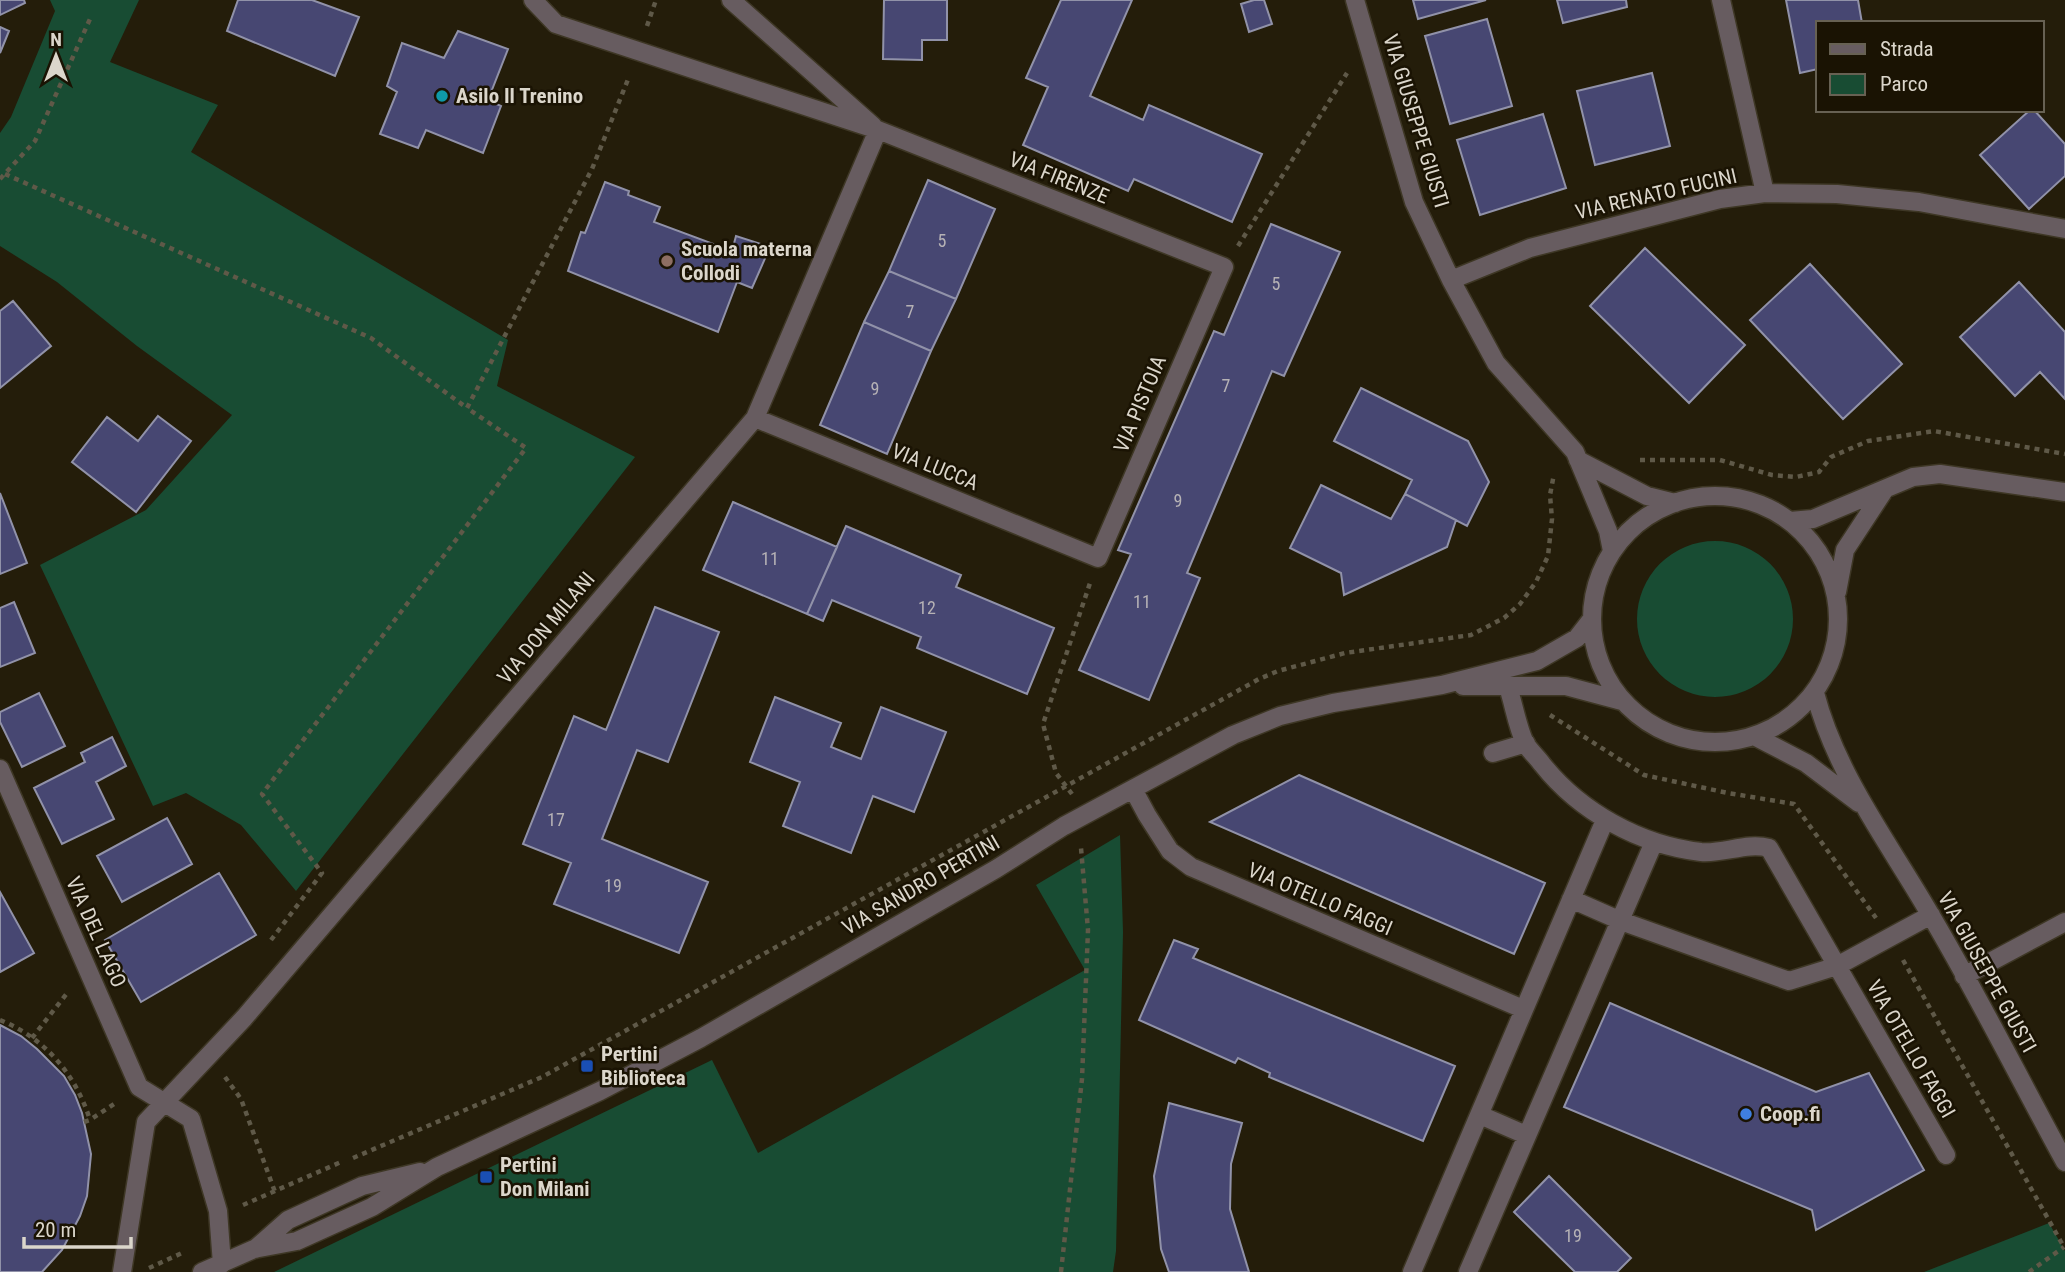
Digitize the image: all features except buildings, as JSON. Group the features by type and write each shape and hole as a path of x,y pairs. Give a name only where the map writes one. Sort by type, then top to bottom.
{"street":[{"name":"VIA FIRENZE","path":"533,0 555,24 878,130 1224,267"},
{"name":"VIA FIRENZE","path":"731,0 878,130"},
{"name":"VIA GIUSEPPE GIUSTI","path":"1355,0 1414,202 1451,280 1496,363 1576,456 1608,531 1612,551"},
{"name":"VIA RENATO FUCINI","path":"1451,280 1530,248 1720,198 1765,192 1721,0"},
{"name":"VIA DON MILANI","path":"164,1101 244,1018 755,418 878,130"},
{"path":"1765,192 1837,194 1919,202 2065,229"},
{"name":"VIA PISTOIA","path":"1098,558 1224,267"},
{"name":"VIA LUCCA","path":"755,418 1098,558"},
{"name":"VIA GIUSEPPE GIUSTI","path":"1576,456 1647,496 1675,503"},
{"path":"1790,521 1814,519 1913,477 1940,474 2065,492"},
{"path":"1836,595 1845,550 1885,489"},
{"name":"VIA GIUSEPPE GIUSTI","path":"1705,497 1735,498 1764,506 1790,521 1803,533 1824,561 1836,595 1838,629 1831,662 1815,693 1788,719 1756,737 1707,743 1661,731 1622,701 1605,677 1594,649 1591,620 1597,583 1612,551 1630,530 1651,514 1675,503 1705,497"},
{"name":"VIA SANDRO PERTINI","path":"202,1272 254,1249 288,1220 362,1186 437,1167 600,1091 701,1038 1087,814 1233,735 1280,716 1442,685 1537,661 1577,638 1591,620"},
{"name":"VIA SANDRO PERTINI","path":"1442,685 1566,686 1622,701"},
{"name":"VIA OTELLO FAGGI","path":"1508,687 1525,743 1553,778 1605,820 1654,842 1681,850 1705,853 1759,845 1769,848 1946,1155"},
{"name":"VIA GIUSEPPE GIUSTI","path":"1815,693 1844,767 1865,807 1931,915 2065,1162"},
{"name":"VIA GIUSEPPE GIUSTI","path":"1756,737 1806,763 1865,807"},
{"path":"1493,753 1525,743"},
{"name":"VIA DEL LAGO","path":"0,769 139,1087"},
{"name":"VIA OTELLO FAGGI","path":"1133,789 1170,851 1191,867 1523,1009"},
{"path":"1412,1272 1605,820"},
{"path":"1468,1272 1654,842"},
{"name":"VIA OTELLO FAGGI","path":"1571,899 1621,921 1789,981 1837,966 1931,915"},
{"path":"1964,976 2065,922"},
{"path":"139,1087 191,1119 218,1211 222,1264"},
{"path":"122,1272 146,1122 164,1101"},
{"path":"1480,1115 1526,1135"}],"path":[{"path":"467,408 592,169 639,51 656,0"},
{"path":"0,179 35,141 90,19"},
{"path":"1224,267 1367,43"},
{"path":"5,174 371,338 526,448 262,794 322,873 266,947"},
{"path":"1632,457 1640,460 1720,460 1772,475 1796,477 1819,472 1831,457 1868,442 1934,431 2065,454"},
{"path":"242,1205 542,1077 1259,679 1278,671 1345,653 1471,635 1504,618 1520,604 1536,582 1548,555 1552,519 1550,495 1554,473 1576,456"},
{"path":"1087,814 1056,773 1043,724 1098,558"},
{"path":"1061,1272 1083,1052 1088,930 1081,848"},
{"path":"32,1038 87,968"},
{"path":"0,1020 18,1028 45,1048 67,1072 83,1098 88,1121 139,1087"},
{"path":"209,1055 241,1099 275,1192"},
{"path":"2029,1272 2065,1246"},
{"path":"145,1269 183,1252"}],"green space":[{"path":"50,0 139,0 110,62 218,105 191,152 508,340 497,386 635,457 296,891 241,825 186,793 153,806 40,565 146,510 232,415 137,346 57,282 0,246 0,133 11,117 55,11"},
{"path":"1715,541 1745,547 1770,564 1787,589 1793,619 1787,649 1770,674 1745,691 1715,697 1685,691 1660,674 1643,649 1637,619 1643,589 1660,564 1685,547"},
{"path":"1120,835 1123,932 1116,1251 1113,1272 274,1272 712,1060 758,1153 1085,970 1036,885"},
{"path":"2049,1223 2065,1251 2065,1272 1924,1272"}],"place":[{"name":"Asilo Il Trenino","path":"442,96"},
{"name":"Scuola materna Collodi","path":"667,261"},
{"name":"Pertini Biblioteca","path":"587,1066"},
{"name":"Coop.fi","path":"1746,1114"},
{"name":"Pertini Don Milani","path":"486,1177"}]}
